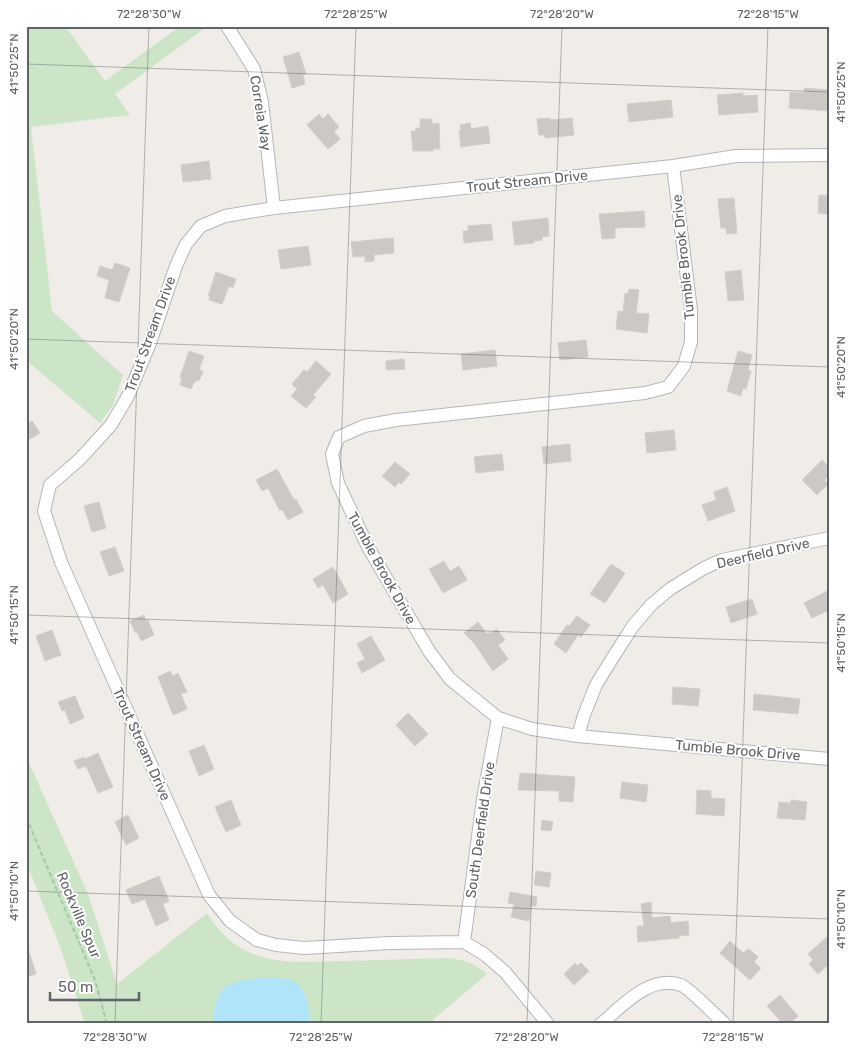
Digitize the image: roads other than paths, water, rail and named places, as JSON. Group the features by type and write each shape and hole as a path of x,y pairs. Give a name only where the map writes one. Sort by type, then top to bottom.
{"street":[{"name":"Correia Way","path":"227,26 254,69 262,102 274,208"},
{"name":"Trout Stream Drive","path":"464,942 390,943 304,948 276,945 258,940 230,921 209,895 192,860 178,824 61,562 44,511 50,485 80,459 111,425 128,396 150,343 176,266 186,244 201,226 225,216 274,208 673,166 736,156 829,155"},
{"name":"Tumble Brook Drive","path":"673,166 691,310 691,342 684,366 668,387 645,393 396,420 364,426 339,436 332,454 338,483 368,548 429,652 450,679 498,718 532,729 578,736 829,759"},
{"name":"Deerfield Drive","path":"578,736 596,685 610,662 639,619 651,605 670,589 704,568 722,560 829,538"},
{"name":"South Deerfield Drive","path":"464,942 483,799 498,718"},
{"path":"464,942 484,954 505,972 548,1024"},
{"path":"601,1024 645,988 666,983 683,985 725,1024"}],"water":[{"path":"265,977 293,981 302,988 307,999 309,1024 213,1024 214,1010 220,992 232,983"}]}
